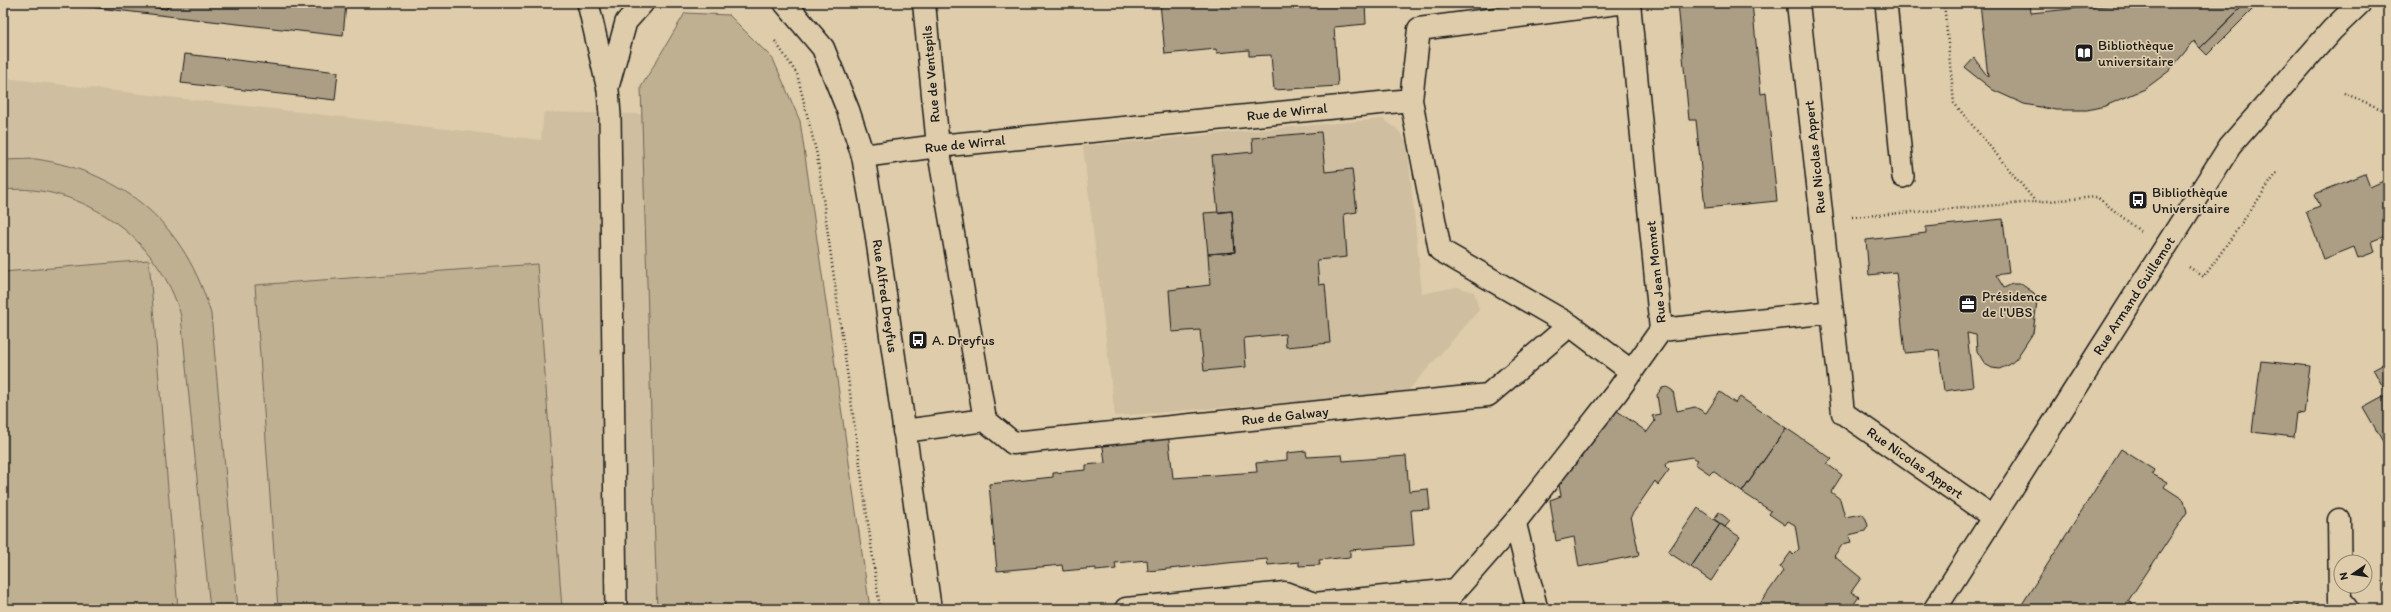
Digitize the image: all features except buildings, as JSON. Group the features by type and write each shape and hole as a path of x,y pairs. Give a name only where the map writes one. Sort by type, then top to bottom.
{"street":[{"name":"Rue Alfred Dreyfus","path":"785,3 823,48 848,110 863,156 930,609"},
{"name":"Rue de Ventspils","path":"924,3 938,146 985,420"},
{"path":"1618,3 1419,29 1411,100 1440,250 1570,325 1632,372"},
{"name":"Rue Jean Monnet","path":"1439,609 1515,522 1632,372 1661,330 1629,3"},
{"name":"Rue Nicolas Appert","path":"1798,3 1843,413 1993,517"},
{"name":"Rue Armand Guillemot","path":"1935,609 2230,146 2332,30 2360,3"},
{"name":"Rue de Wirral","path":"863,156 938,146 1411,100"},
{"path":"1661,330 1832,312"},
{"name":"Rue de Galway","path":"985,420 1013,443 1488,395 1570,325"},
{"path":"904,431 985,420"},
{"path":"2339,520 2340,600 2346,609"},
{"path":"1126,609 1285,593 1314,604 1455,590"}],"lane":[{"path":"588,3 608,90 610,115 616,609"},
{"path":"608,90 626,22 643,3"},
{"path":"1886,3 1903,177"},
{"path":"1515,522 1537,609"}],"path":[{"path":"1944,3 1954,103 2035,202"},
{"path":"772,37 797,74 817,155 880,609"},
{"path":"2344,93 2388,112"},
{"path":"1822,220 2097,196 2164,250 2204,277 2278,171"}],"shaded area":[{"path":"685,13 729,15 773,59 800,121 870,609 657,609 641,87"},
{"path":"3,78 541,140 544,112 676,115 684,609 3,609"},
{"path":"1383,119 1397,129 1407,143 1422,294 1457,287 1474,292 1479,310 1406,393 1115,416 1083,146"},
{"path":"36,159 68,166 98,177 124,191 148,209 168,230 186,255 200,283 211,314 238,609 210,609 181,316 171,288 156,263 137,241 114,222 89,206 62,196 33,190 3,190 3,160"},
{"path":"149,260 178,609 3,609 3,272"},
{"path":"537,264 562,609 278,609 255,285"}],"place":[{"name":"Bibliothèque universitaire","path":"2084,53"},
{"name":"Bibliothèque Universitaire","path":"2138,200"},
{"name":"Présidence de l'UBS","path":"1968,304"},
{"name":"A. Dreyfus","path":"918,340"}]}
